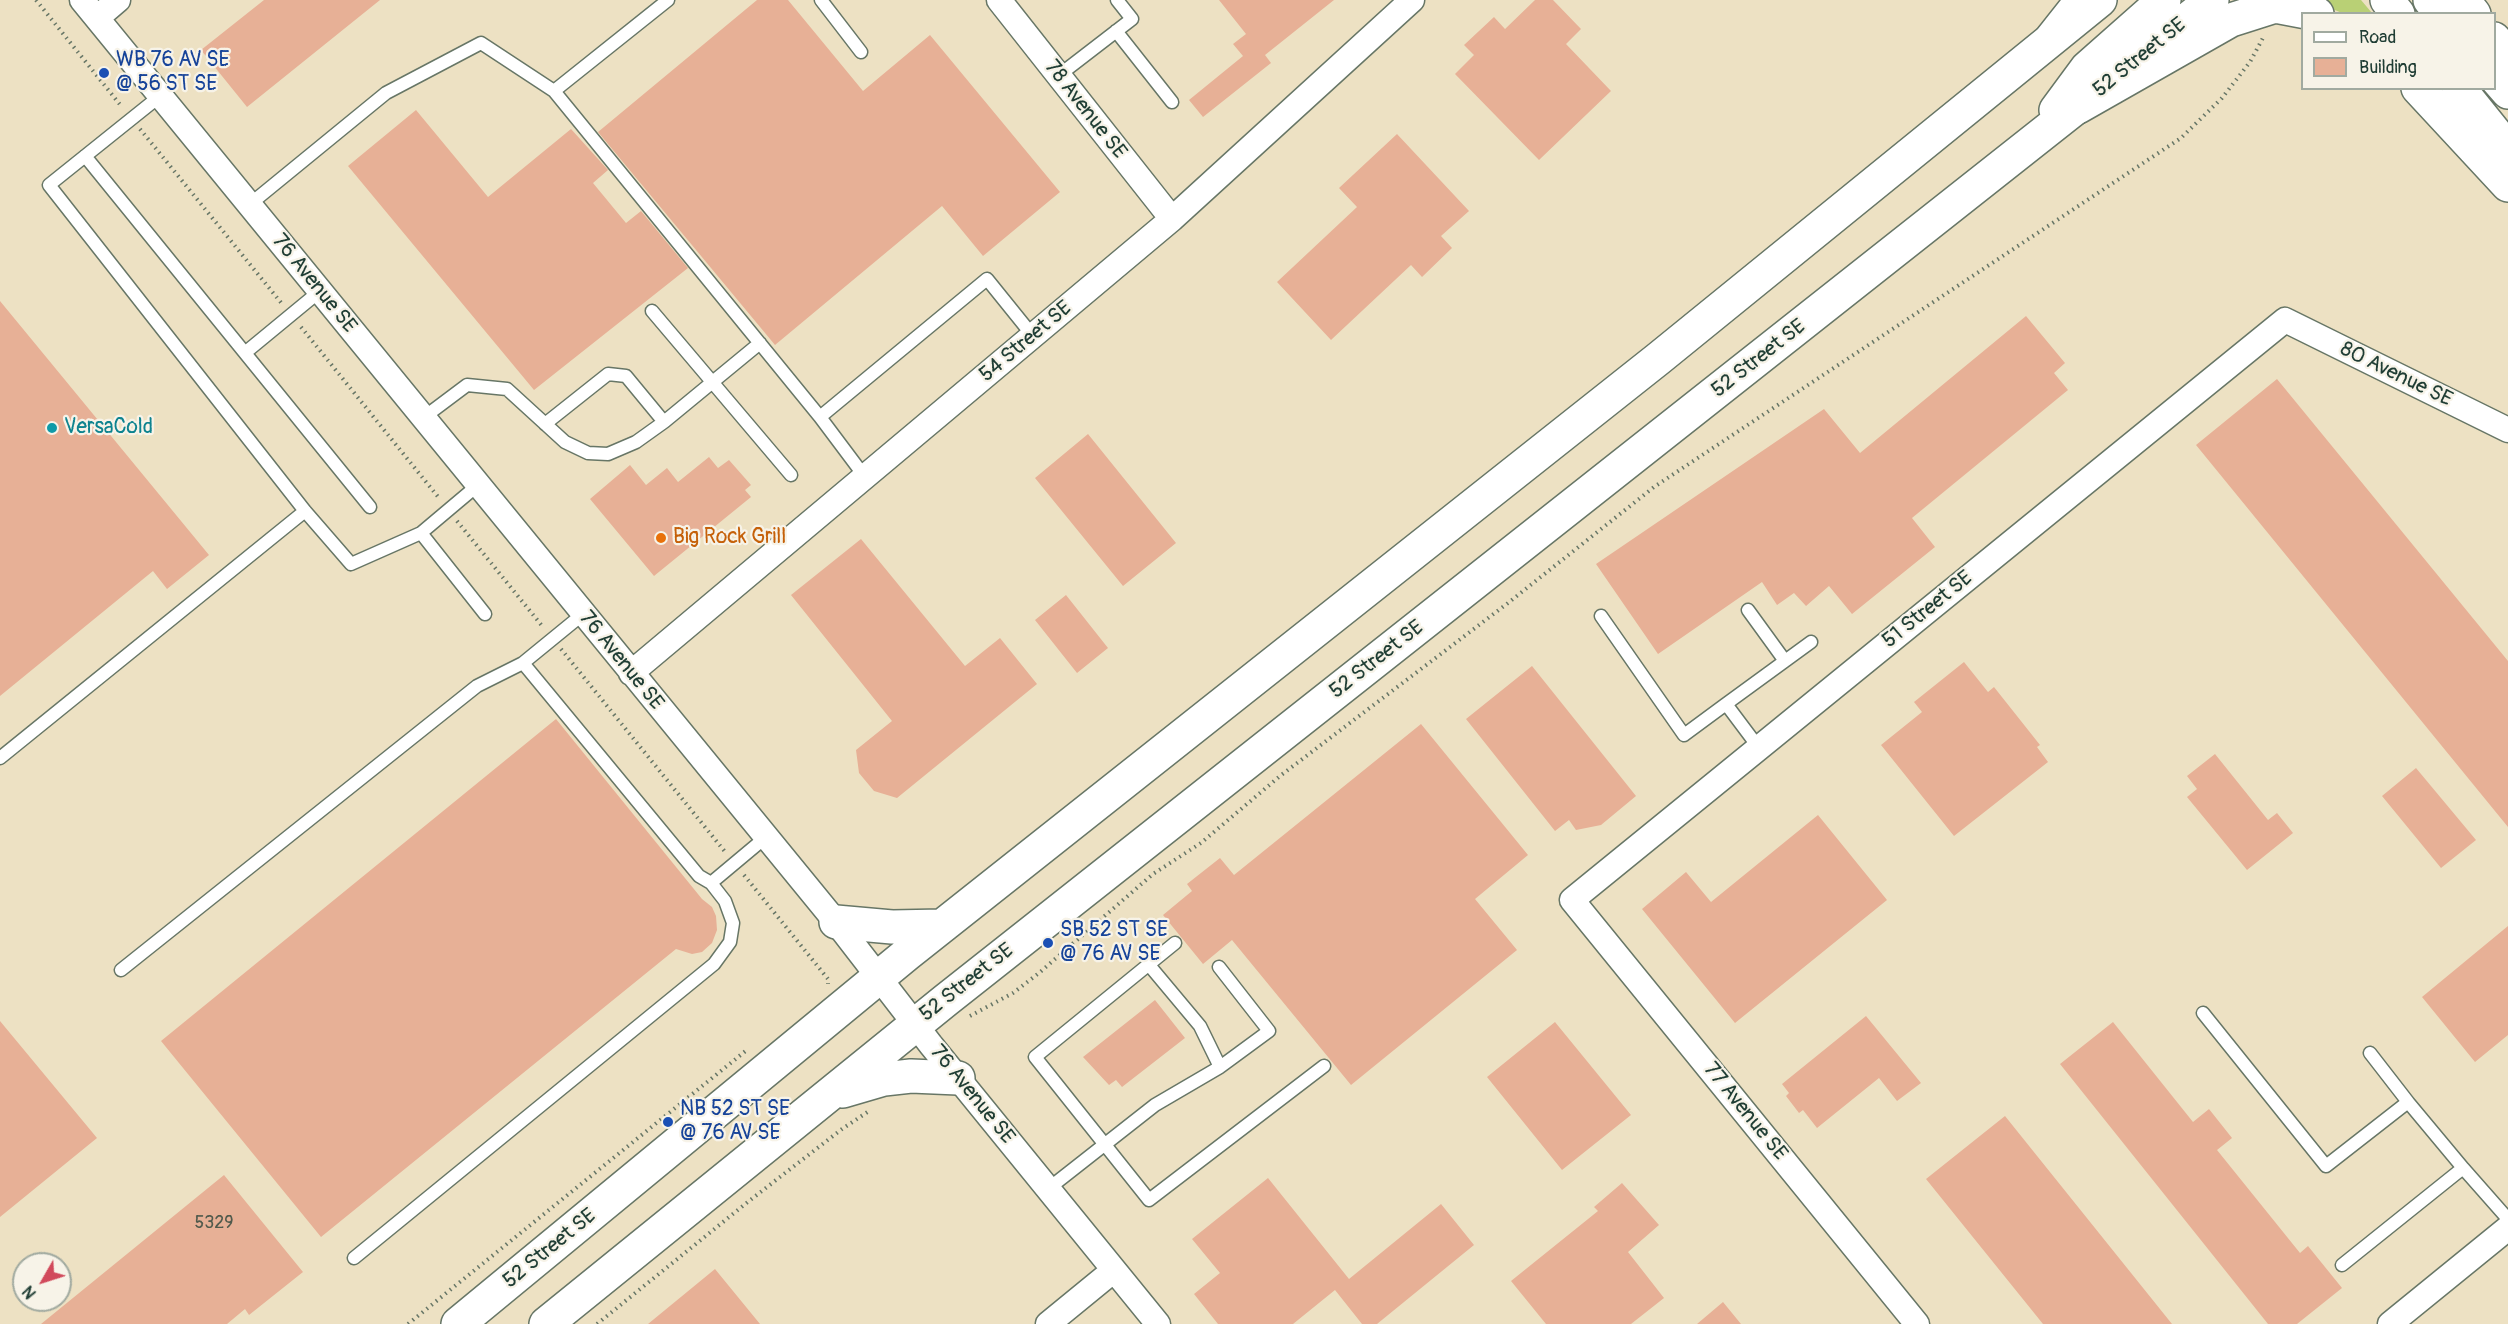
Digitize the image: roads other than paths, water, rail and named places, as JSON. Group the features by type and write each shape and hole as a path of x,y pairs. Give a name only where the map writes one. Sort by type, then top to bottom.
{"main road":[{"path":"2052,38 2082,0"},
{"name":"52 Street SE","path":"458,1324 942,926 1649,366 2100,0"},
{"path":"2030,145 2086,68 2164,0"},
{"name":"52 Street SE","path":"546,1324 915,1024 2212,0"},
{"path":"2387,0 2396,12"},
{"path":"2430,0 2440,12"},
{"path":"2463,0 2472,12"},
{"path":"2078,107 2231,20 2275,6 2306,12"},
{"path":"2496,41 2508,56"},
{"path":"2496,78 2508,92"},
{"path":"2420,90 2508,185"},
{"path":"2461,90 2508,149"},
{"path":"836,922 892,927 942,926"},
{"path":"827,1096 884,1079 921,1075 958,1078"}],"street":[{"path":"89,9 118,0"},
{"name":"78 Avenue SE","path":"999,0 1172,219"},
{"name":"54 Street SE","path":"632,674 1172,219 1412,0"},
{"name":"76 Avenue SE","path":"89,9 836,922 958,1078 1158,1324"},
{"name":"80 Avenue SE","path":"2285,320 2508,430"},
{"name":"51 Street SE","path":"1572,900 2285,320"},
{"name":"77 Avenue SE","path":"1572,900 1917,1324"},
{"path":"2390,1324 2508,1228"},
{"path":"1047,1324 1114,1270"}],"lane":[{"path":"554,91 668,0"},
{"path":"821,0 861,52"},
{"path":"1058,76 1132,19 1117,0"},
{"path":"1116,31 1172,102"},
{"path":"249,205 386,93 482,43 554,91 820,417 866,477"},
{"path":"160,96 50,185 305,511 351,564 421,533 478,485"},
{"path":"85,156 370,507"},
{"path":"820,417 987,279 1033,336"},
{"path":"246,352 320,291"},
{"path":"652,311 791,476"},
{"path":"423,418 467,385 507,389 573,446 588,453 608,454 636,442 664,422 760,343"},
{"path":"546,424 608,374 626,376 664,422"},
{"path":"0,758 305,511"},
{"path":"421,533 485,614"},
{"path":"1748,610 1785,661"},
{"path":"121,970 477,686 523,663 583,614"},
{"path":"1601,616 1684,735 1810,642"},
{"path":"354,1258 714,964 730,942 733,922 725,901 711,883 699,876 523,663"},
{"path":"1726,704 1759,748"},
{"path":"711,883 766,837"},
{"path":"1175,943 1035,1057 1149,1200 1324,1066"},
{"path":"1149,965 1200,1026 1220,1067"},
{"path":"1048,1189 1155,1105 1220,1067 1269,1031 1219,967"},
{"path":"2203,1013 2326,1166 2408,1102"},
{"path":"2370,1053 2408,1102 2508,1219"},
{"path":"2342,1265 2463,1168"}],"place":[{"name":"WB 76 AV SE @ 56 ST SE","path":"104,73"},
{"name":"VersaCold","path":"52,428"},
{"name":"Big Rock Grill","path":"661,538"},
{"name":"SB 52 ST SE @ 76 AV SE","path":"1048,943"},
{"name":"NB 52 ST SE @ 76 AV SE","path":"668,1122"}]}
